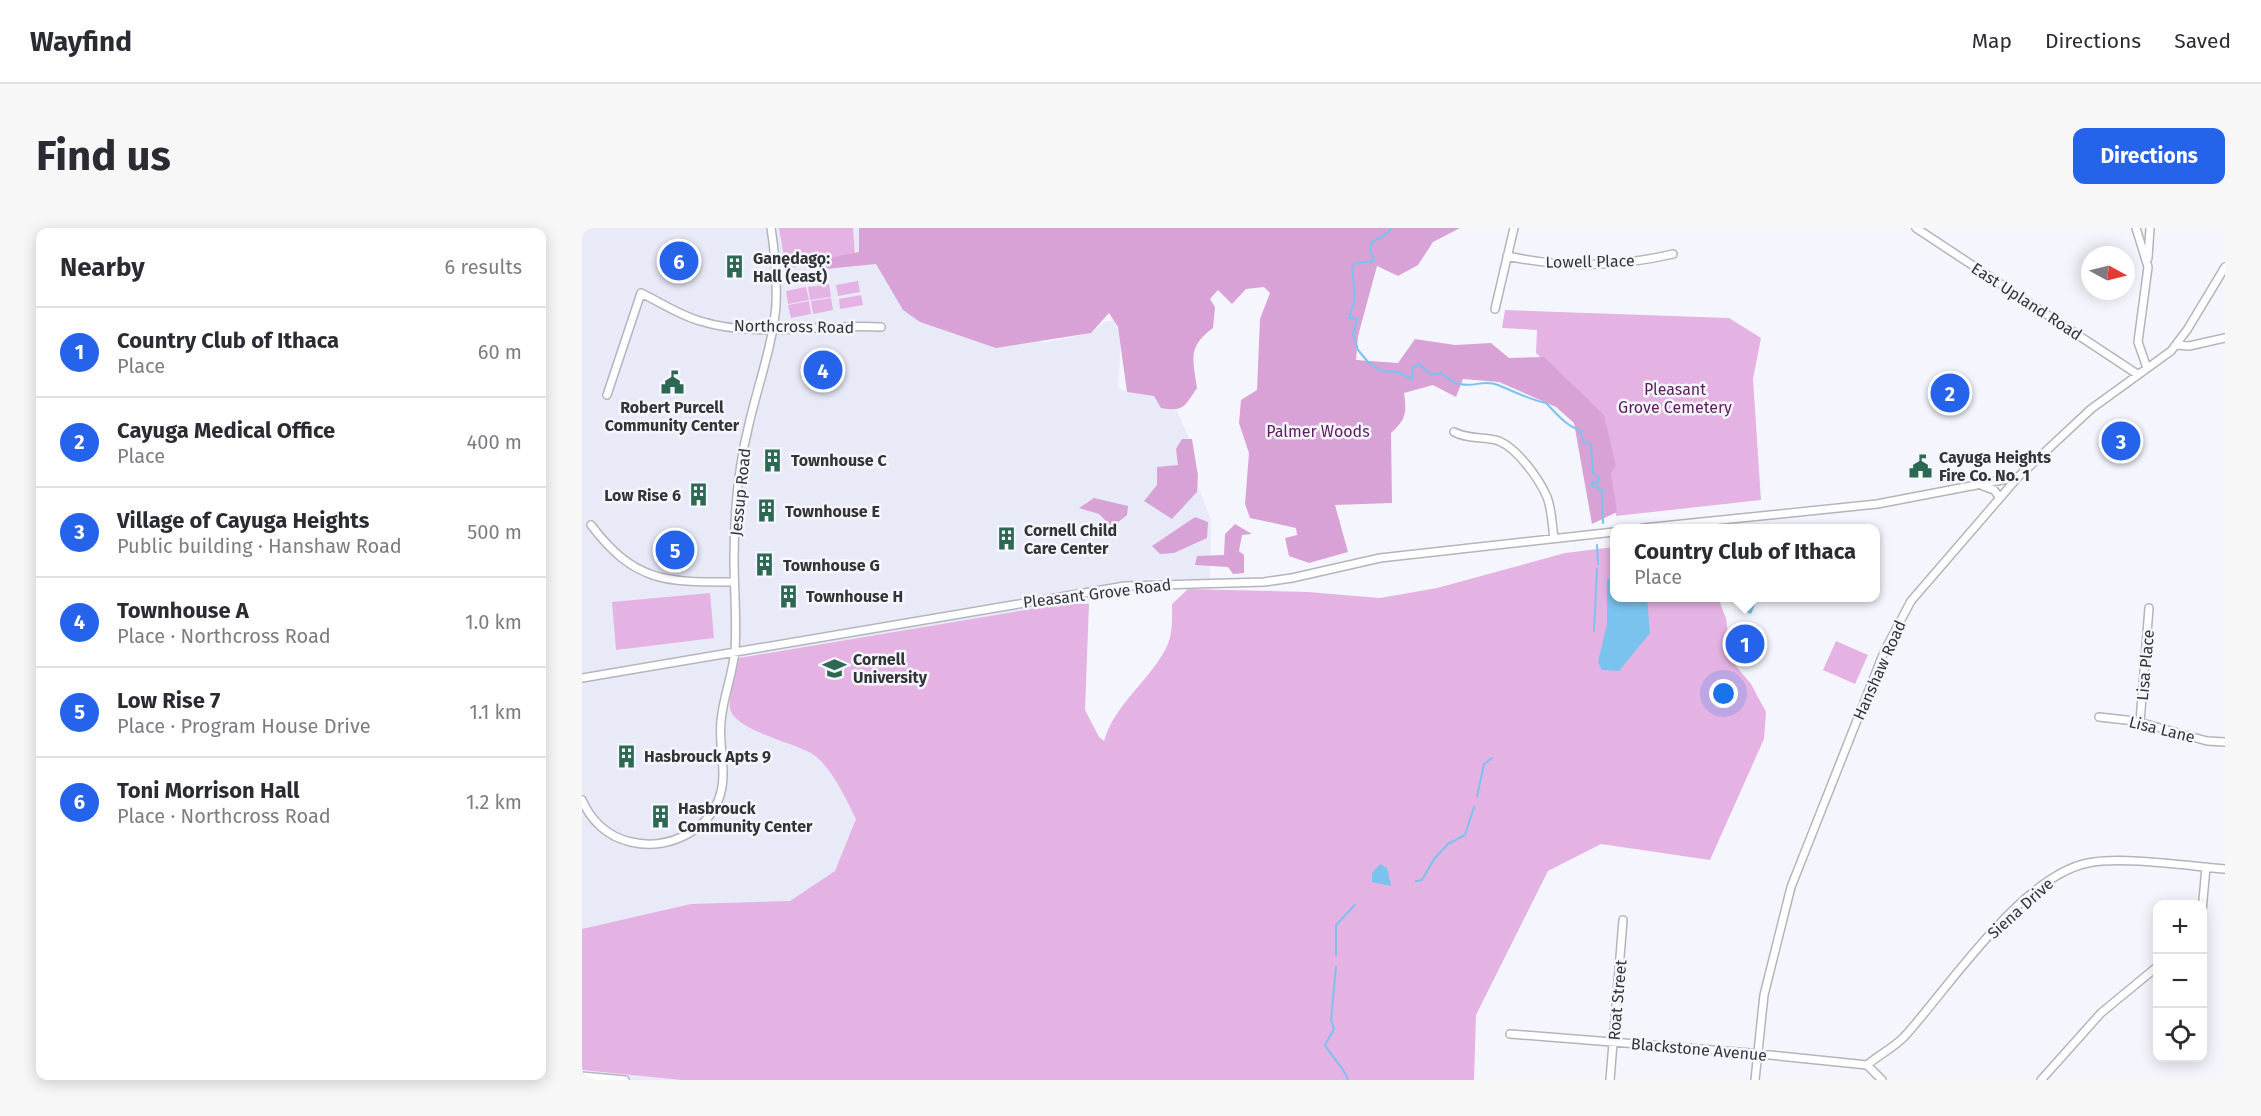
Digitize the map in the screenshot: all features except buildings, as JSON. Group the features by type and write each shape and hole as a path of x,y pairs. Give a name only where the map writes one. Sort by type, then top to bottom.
{"street":[{"name":"Jessup Road","path":"582,800 599,826 616,838 630,842 665,843 682,838 698,827 712,812 721,794 724,774 721,719 735,652 736,509 742,461 776,305 771,228"},
{"path":"1495,309 1514,228"},
{"name":"East Upland Road","path":"1916,228 2138,374"},
{"path":"2136,228 2148,267"},
{"path":"2147,368 2138,342 2148,267 2150,228"},
{"name":"Lowell Place","path":"1507,256 1547,263 1611,263 1672,254"},
{"name":"Hanshaw Road","path":"1755,1080 1764,995 1791,887 1884,652 1911,601 2018,477 2068,428 2177,345 2225,267"},
{"name":"Northcross Road","path":"607,395 641,293 702,322 771,329 881,327"},
{"path":"2177,345 2189,346 2225,338"},
{"path":"1454,432 1462,437 1499,441 1510,448 1533,474 1546,496 1554,538"},
{"path":"1682,524 1878,504 1983,486 2018,477"},
{"path":"1983,486 1991,488 2000,498"},
{"path":"591,525 616,555 656,577 686,582 734,582"},
{"name":"Pleasant Grove Road","path":"582,678 1125,586 1264,582 1380,558 1610,531"},
{"name":"Lisa Place","path":"2140,722 2150,608"},
{"name":"Lisa Lane","path":"2099,717 2140,722 2207,741 2225,742"},
{"name":"Siena Drive","path":"1868,1065 1902,1039 1986,938 2026,900 2063,871 2098,861 2225,868"},
{"path":"2203,900 2206,867"},
{"name":"Roat Street","path":"1610,1080 1623,920"},
{"path":"2041,1080 2101,1013 2153,969"},
{"name":"Blackstone Avenue","path":"1510,1034 1757,1053 1868,1065"},
{"path":"1868,1065 1882,1080"},
{"path":"582,1076 625,1080"}],"shaded area":[{"name":"Cornell University","path":"582,228 1033,228 1042,343 1091,333 1106,321 1114,321 1121,337 1118,388 1127,392 1147,393 1155,396 1161,408 1177,411 1189,438 1196,480 1211,520 1210,579 1148,579 1089,588 1085,710 1099,737 1104,741 1056,1080 590,1080 591,1071 582,1070"}],"green space":[{"path":"779,228 853,228 855,255 786,269"},
{"name":"Palmer Woods","path":"859,228 1460,228 1433,242 1418,265 1398,276 1377,266 1358,336 1356,360 1398,363 1415,339 1455,345 1491,343 1509,358 1544,357 1604,415 1616,466 1611,473 1617,512 1592,524 1574,423 1556,407 1499,382 1463,379 1456,397 1433,385 1404,393 1404,416 1391,433 1392,503 1335,505 1348,552 1309,563 1289,556 1285,538 1297,535 1296,528 1250,518 1245,504 1249,453 1239,423 1241,400 1257,390 1260,319 1270,293 1264,287 1246,289 1232,304 1218,290 1210,299 1215,307 1213,328 1199,341 1194,354 1197,388 1183,407 1161,408 1154,396 1127,392 1118,327 1109,313 1091,333 996,348 920,322 903,310 876,264 825,269 825,259 859,252"},
{"path":"858,281 860,292 838,296 836,285"},
{"path":"829,284 831,297 810,300 808,287"},
{"path":"806,287 809,300 788,304 786,291"},
{"path":"861,295 863,305 840,309 839,299"},
{"path":"831,298 833,310 813,314 811,301"},
{"path":"809,301 811,314 791,318 788,305"},
{"name":"Pleasant Grove Cemetery","path":"1505,310 1729,318 1761,338 1753,379 1761,500 1616,516 1608,455 1567,384 1536,353 1537,330 1502,328"},
{"path":"1182,439 1192,439 1198,476 1197,492 1172,519 1144,501 1157,485 1157,467 1178,465 1176,449"},
{"path":"1094,498 1128,506 1127,515 1112,527 1099,514 1079,508"},
{"path":"1195,517 1208,522 1207,538 1174,553 1160,554 1152,546"},
{"path":"1235,524 1252,534 1242,535 1239,551 1244,555 1244,573 1233,574 1228,567 1195,565 1197,556 1224,555 1225,534"},
{"path":"1610,547 1610,602 1720,602 1726,618 1731,660 1751,684 1766,712 1764,739 1710,860 1601,844 1548,871 1476,1015 1474,1080 682,1080 582,1070 582,929 691,904 790,901 835,871 856,819 837,782 817,757 801,748 752,729 734,716 730,708 730,697 739,658 1061,604 1089,604 1085,710 1099,737 1104,741 1116,715 1152,670 1167,646 1171,631 1172,604 1188,589 1308,592 1380,598 1437,588 1565,553"},
{"path":"710,593 714,638 616,650 612,602"},
{"path":"1836,641 1868,655 1855,684 1823,670"}],"water":[{"path":"1610,578 1610,602 1647,602 1650,633 1619,671 1602,670 1598,662 1607,624 1607,580"},
{"path":"1745,602 1756,602 1751,614 1742,610"},
{"path":"1380,864 1387,868 1391,886 1372,882 1372,873"}],"waterway":[{"path":"1391,228 1387,234 1372,242 1370,249 1374,261 1356,263 1352,267 1355,299 1349,318 1357,319 1353,334 1358,350 1368,362 1381,371 1398,372 1412,379 1413,367 1419,364 1431,375 1441,373 1450,380 1465,385 1491,383 1546,403 1557,415 1580,430 1584,442 1591,445 1593,473 1599,478 1598,484 1593,482 1591,485 1602,490 1603,523"},
{"path":"1597,545 1598,564"},
{"path":"1594,631 1597,569"},
{"path":"1477,796 1484,764 1492,758"},
{"path":"1416,881 1422,880 1434,859 1448,844 1465,835 1474,807"},
{"path":"1336,955 1336,925 1355,905"},
{"path":"1336,967 1331,1020 1334,1029 1325,1045 1348,1080"}],"place":[{"name":"Toni Morrison Hall","path":"679,261"},
{"name":"Ganędagǫ: Hall (east)","path":"735,267"},
{"name":"Townhouse A","path":"823,370"},
{"name":"Robert Purcell Community Center","path":"672,382"},
{"name":"Cayuga Medical Office","path":"1950,393"},
{"name":"Village of Cayuga Heights","path":"2121,441"},
{"name":"Townhouse C","path":"773,460"},
{"name":"Cayuga Heights Fire Co. No. 1","path":"1921,466"},
{"name":"Low Rise 6","path":"699,495"},
{"name":"Townhouse E","path":"767,511"},
{"name":"Cornell Child Care Center","path":"1006,539"},
{"name":"Low Rise 7","path":"675,550"},
{"name":"Townhouse G","path":"765,565"},
{"name":"Townhouse H","path":"788,596"},
{"name":"Country Club of Ithaca","path":"1745,644"},
{"name":"Cornell University","path":"835,668"},
{"name":"Hasbrouck Apts 9","path":"626,756"},
{"name":"Hasbrouck Community Center","path":"660,817"}]}
